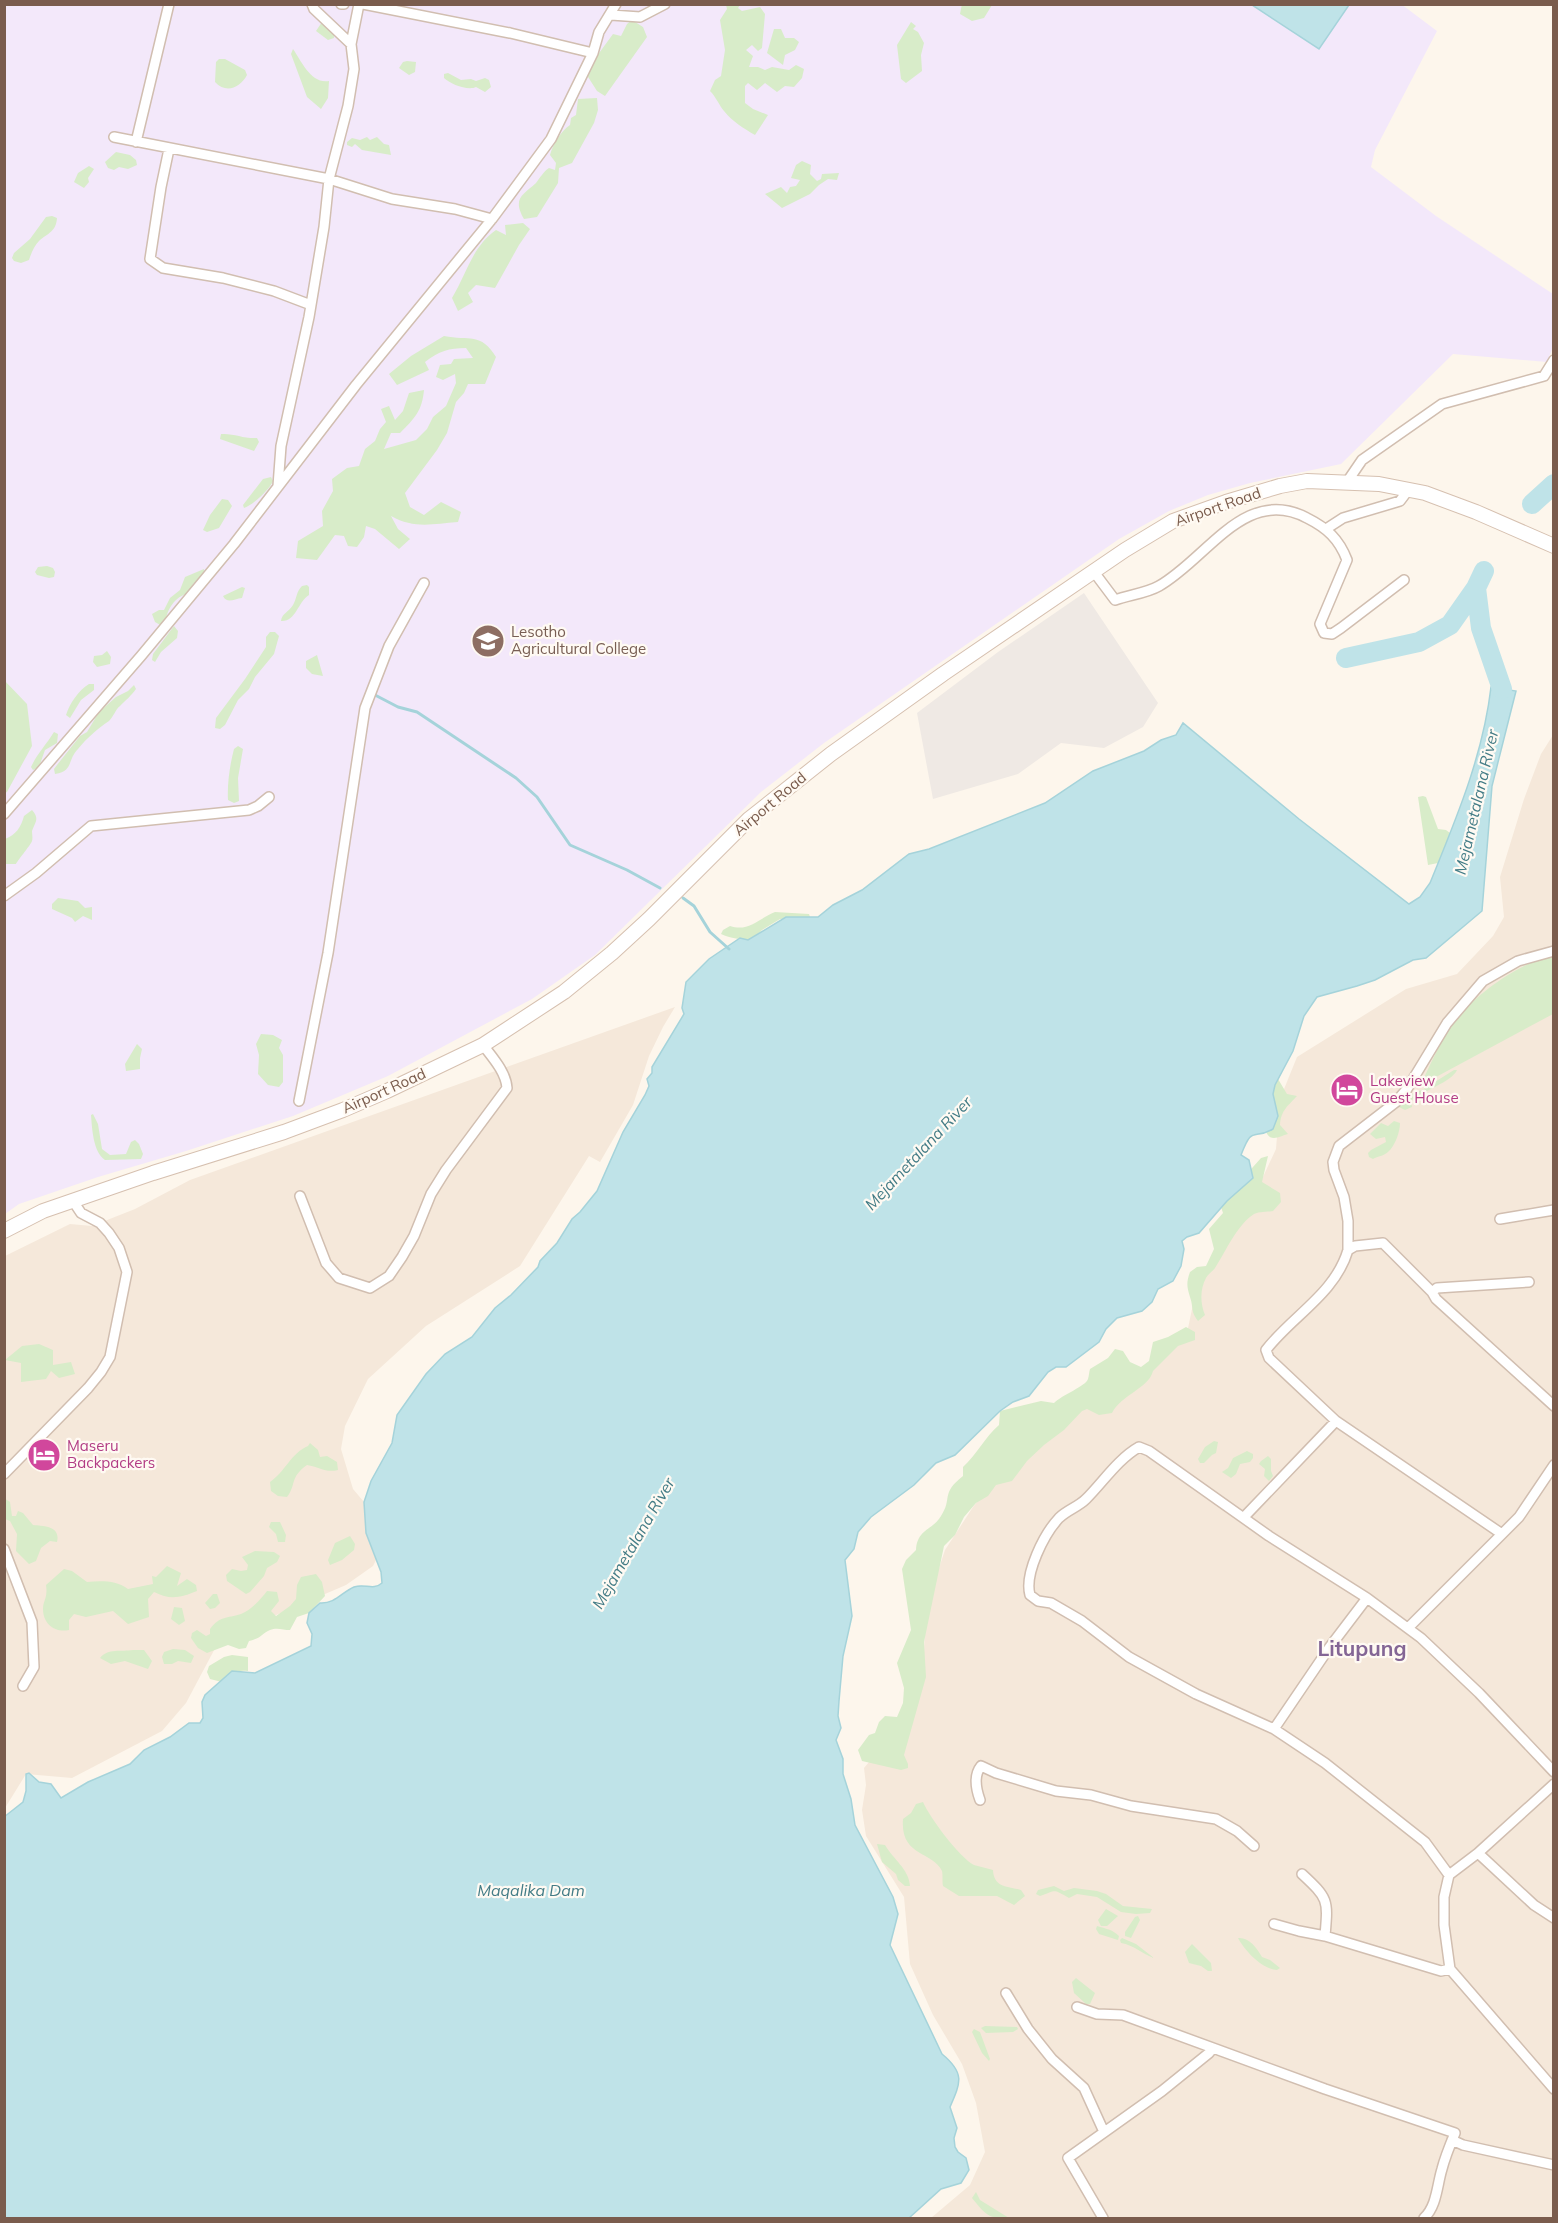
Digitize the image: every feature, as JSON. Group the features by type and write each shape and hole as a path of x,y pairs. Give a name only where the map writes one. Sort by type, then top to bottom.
{"main road":[{"name":"Airport Road","path":"4,1231 43,1211 284,1132 387,1091 483,1045 564,992 612,953 749,819 831,754 943,674 1173,521 1226,502 1289,484 1347,482 1379,484 1425,493 1476,512 1554,546"}],"street":[{"path":"136,142 169,4"},
{"path":"312,4 314,9 351,44"},
{"path":"278,486 281,446 311,305 324,227 329,179 348,105 354,69 351,44 361,4 510,33 593,53"},
{"path":"4,814 141,656 234,544 356,385 492,219 551,139 593,53 599,32 616,4"},
{"path":"611,15 640,17 665,4"},
{"path":"114,137 329,179 392,200 455,209 492,219"},
{"path":"169,148 150,259 163,268 241,282 311,305"},
{"path":"1347,482 1362,460 1442,404 1544,375 1554,360"},
{"path":"1326,530 1343,518 1400,501 1409,489"},
{"path":"1094,572 1115,600 1157,587 1178,573 1222,534 1253,513 1268,509 1294,511 1333,535 1342,547 1347,560 1320,624 1324,633 1332,634 1404,580"},
{"path":"298,1101 328,953 365,708 389,646 424,583"},
{"path":"4,896 36,873 91,826 249,810 269,797"},
{"path":"1502,1534 1336,1421 1269,1358 1266,1350 1333,1281 1344,1266 1348,1250 1348,1221 1344,1197 1333,1162 1339,1146 1396,1102 1407,1089 1447,1023 1482,981 1518,961 1554,951"},
{"path":"300,1196 326,1263 339,1278 370,1288 388,1276 414,1236 431,1194 446,1170 507,1088 507,1082 483,1045"},
{"path":"4,1474 88,1388 110,1357 127,1272 119,1248 109,1233 100,1223 81,1213 73,1201"},
{"path":"1500,1219 1554,1210"},
{"path":"1348,1250 1356,1246 1383,1243 1479,1340 1508,1362 1554,1406"},
{"path":"1432,1292 1437,1288 1529,1282"},
{"path":"1245,1516 1336,1421"},
{"path":"1449,1875 1425,1842 1325,1763 1274,1729 1196,1694 1129,1657 1082,1620 1051,1603 1038,1601 1030,1595 1028,1580 1041,1547 1059,1519 1083,1503 1122,1460 1139,1447 1149,1451 1245,1516 1269,1536 1367,1598 1408,1628 1479,1693 1554,1772"},
{"path":"1408,1628 1519,1517 1554,1465"},
{"path":"4,1549 32,1622 34,1667 23,1686"},
{"path":"1274,1729 1329,1648 1367,1598"},
{"path":"980,1800 975,1787 978,1769 986,1766 996,1773 1056,1791 1091,1795 1131,1806 1216,1819 1237,1831 1254,1846"},
{"path":"1554,1784 1478,1853 1449,1875 1444,1897 1444,1925 1450,1969 1554,2089"},
{"path":"1478,1853 1534,1905 1554,1918"},
{"path":"1302,1874 1315,1886 1328,1905 1325,1936"},
{"path":"1274,1924 1325,1936 1441,1971 1450,1969"},
{"path":"1006,1993 1028,2029 1052,2059 1083,2088 1104,2132"},
{"path":"1077,2007 1097,2014 1123,2015 1325,2089 1455,2133 1429,2214 1424,2218"},
{"path":"1103,2218 1068,2158 1162,2091 1213,2048"},
{"path":"1452,2140 1463,2145 1554,2166"}],"shaded area":[{"name":"Lesotho Agricultural College","path":"1401,4 1437,31 1375,150 1371,167 1436,216 1553,294 1553,347 1547,362 1453,354 1341,464 1250,483 1208,495 1169,511 1119,539 824,743 761,792 595,955 532,999 388,1076 293,1116 98,1177 19,1204 5,1214 5,5"},
{"path":"1084,593 1158,703 1143,727 1104,748 1061,743 1018,774 933,799 917,713 998,652"},
{"path":"1553,735 1553,2218 931,2218 970,2185 985,2152 976,2103 962,2064 933,2015 910,1964 904,1897 866,1836 862,1810 866,1785 864,1768 880,1749 895,1742 923,1672 926,1607 945,1550 973,1507 997,1477 1108,1384 1144,1371 1187,1333 1196,1290 1256,1192 1276,1149 1280,1099 1297,1057 1406,989 1457,974 1493,936 1504,917 1500,877 1524,799 1541,754"},
{"path":"675,1007 649,1056 633,1105 600,1162 589,1156 520,1266 426,1326 368,1379 345,1426 341,1449 353,1489 364,1502 366,1533 376,1560 373,1566 346,1585 220,1639 186,1703 162,1731 72,1778 26,1774 5,1808 5,1256 70,1224 92,1226 135,1209 190,1180"}],"green space":[{"path":"962,4 992,5 984,18 972,21 960,14"},
{"path":"726,5 740,5 738,8 742,11 760,7 765,14 762,48 758,51 752,45 746,50 753,56 749,67 789,70 796,65 804,69 802,78 794,87 785,86 777,92 765,83 757,90 748,83 745,86 745,103 768,115 755,135 731,118 710,91 715,80 721,76 725,50 720,20 727,9"},
{"path":"632,20 643,27 647,37 605,96 597,91 581,66 594,60 613,34 621,36 627,24"},
{"path":"322,22 334,33 334,38 328,40 316,31"},
{"path":"911,22 916,26 913,29 918,32 924,43 921,55 922,71 906,83 901,79 897,45"},
{"path":"774,29 781,29 785,38 794,38 799,42 795,50 785,55 783,65 767,53"},
{"path":"293,49 312,76 329,81 328,98 321,109 307,97 291,54"},
{"path":"219,59 225,59 245,70 247,75 244,80 232,88 219,86 215,82 216,62"},
{"path":"403,62 416,62 415,72 409,75 399,68"},
{"path":"448,73 461,80 476,81 485,78 489,80 491,87 485,92 476,87 459,86 444,78 444,74"},
{"path":"597,98 598,110 594,123 572,163 559,168 558,183 537,217 524,219 519,202 523,194 536,183 543,173 549,168 555,170 556,163 550,155 551,151 555,142 570,125 571,118 576,115 578,99"},
{"path":"367,137 370,140 377,137 384,144 389,145 391,155 362,150 355,144 352,147 347,145 352,138 360,140"},
{"path":"116,152 130,155 136,160 137,165 128,169 108,168 105,162"},
{"path":"802,161 811,165 810,174 817,181 821,179 822,174 839,173 837,180 828,179 810,194 782,208 765,194 781,187 787,193 790,187 796,186 800,180 791,178 796,165"},
{"path":"89,166 94,169 84,188 74,182 78,173"},
{"path":"46,217 57,218 55,226 37,243 29,260 21,263 14,261 12,258 14,253 30,239"},
{"path":"523,223 530,229 495,288 476,285 468,293 473,302 458,311 452,298 475,252 496,230 506,235 505,225"},
{"path":"444,336 480,341 496,357 485,384 468,384 456,402 447,433 405,493 410,507 424,515 441,502 461,512 458,522 415,524 391,516 398,529 410,539 399,549 375,529 366,526 364,537 357,547 348,546 344,536 335,535 317,560 296,558 298,541 323,526 322,511 333,491 332,479 347,468 359,466 365,449 375,441 386,422 381,409 389,406 395,420 403,411 409,393 424,390 417,414 400,433 391,433 384,449 416,440 427,429 433,417 446,406 456,383 455,374 443,380 436,377 440,365 451,364 454,359 473,358 466,348 435,355 425,362 429,370 397,385 389,374 411,356"},
{"path":"221,434 257,438 259,442 254,451 220,439"},
{"path":"271,477 273,481 268,488 256,501 244,508 243,505 263,479"},
{"path":"222,499 228,500 232,506 219,528 207,532 203,530 210,515"},
{"path":"38,567 53,568 54,577 37,575 35,572"},
{"path":"204,569 204,574 193,584 191,593 181,596 173,603 166,622 162,626 155,622 152,614 164,610 170,598 180,590 185,577"},
{"path":"307,585 309,595 290,618 281,621 293,605 300,588"},
{"path":"242,587 245,588 242,598 229,600 223,596"},
{"path":"174,626 178,631 177,638 161,652 155,662 152,660 153,654"},
{"path":"270,632 275,632 279,636 274,654 255,677 249,689 238,700 225,725 220,729 215,728 216,718 266,647 266,637"},
{"path":"107,651 111,657 110,664 97,667 93,662 94,656 102,655"},
{"path":"317,655 323,676 312,674 306,668 306,661"},
{"path":"4,680 27,704 32,746 5,793"},
{"path":"89,684 94,684 94,690 81,700 70,718 66,715 72,702"},
{"path":"134,685 136,689 109,721 81,745 68,768 55,774 54,769 80,736 87,732 99,712"},
{"path":"54,732 58,734 57,743 45,750 39,767 33,770 31,767 33,762"},
{"path":"238,746 243,749 238,778 239,801 234,803 228,800 228,781 234,749"},
{"path":"1418,797 1426,797 1438,829 1450,833 1438,863 1428,865"},
{"path":"32,810 36,818 31,842 16,864 5,864 5,839 15,833 24,816"},
{"path":"58,898 78,901 85,908 92,907 92,920 83,916 75,922 72,918 52,909 52,904"},
{"path":"775,912 809,914 810,917 780,919 762,930 752,940 721,934 730,926 748,926"},
{"path":"1553,955 1553,1014 1436,1077 1423,1080 1439,1046 1468,1006 1490,987 1515,971"},
{"path":"261,1034 273,1035 282,1040 279,1048 283,1055 283,1082 279,1087 268,1085 258,1074 259,1055 256,1044"},
{"path":"137,1044 142,1049 140,1069 126,1071 125,1064"},
{"path":"1457,1070 1449,1078 1411,1101 1412,1107 1405,1110 1399,1107 1398,1104 1404,1097 1422,1090"},
{"path":"1278,1079 1287,1094 1297,1096 1285,1109 1281,1120 1280,1125 1288,1134 1273,1138 1266,1132 1272,1116 1270,1081"},
{"path":"93,1114 98,1124 102,1149 110,1155 126,1154 131,1142 135,1140 143,1154 141,1159 105,1160 98,1151 94,1139 91,1115"},
{"path":"1394,1121 1400,1123 1393,1146 1385,1154 1373,1159 1369,1157 1368,1153 1371,1150 1386,1142 1385,1137 1376,1139 1370,1134 1381,1123 1388,1126"},
{"path":"1268,1156 1262,1182 1280,1193 1281,1202 1273,1211 1254,1214 1237,1231 1204,1282 1201,1296 1205,1315 1198,1321 1193,1312 1188,1288 1190,1272 1197,1267 1206,1266 1214,1249 1209,1229 1223,1213 1220,1204 1261,1158"},
{"path":"1186,1327 1195,1332 1195,1340 1178,1346 1153,1371 1146,1382 1122,1401 1112,1413 1099,1415 1087,1409 1082,1411 1064,1430 1027,1461 1012,1481 996,1485 988,1496 976,1503 964,1517 955,1535 944,1546 924,1642 926,1677 904,1755 908,1768 901,1770 862,1761 858,1750 869,1735 875,1733 879,1722 885,1716 897,1717 903,1703 904,1688 897,1663 911,1630 902,1569 906,1560 916,1550 919,1538 941,1516 949,1492 963,1476 963,1467 999,1425 1000,1411 1041,1401 1054,1403 1086,1382 1090,1369 1108,1358 1115,1349 1123,1351 1130,1362 1141,1367 1149,1361 1153,1342"},
{"path":"39,1344 53,1350 53,1365 71,1362 75,1374 59,1378 51,1371 46,1379 21,1382 21,1363 5,1360 22,1346"},
{"path":"1214,1441 1218,1442 1216,1453 1204,1463 1200,1463 1198,1459 1205,1447"},
{"path":"310,1443 318,1450 320,1457 327,1456 337,1462 338,1470 326,1470 307,1465 295,1477 287,1497 278,1496 271,1491 270,1482 297,1453"},
{"path":"1247,1451 1253,1454 1253,1458 1250,1462 1240,1464 1236,1474 1231,1478 1222,1472 1228,1468 1233,1458"},
{"path":"1268,1456 1271,1459 1273,1476 1269,1481 1264,1476 1265,1469 1259,1464"},
{"path":"4,1498 10,1502 12,1516 16,1516 18,1511 23,1513 33,1525 51,1528 56,1533 57,1542 50,1541 41,1548 36,1561 29,1564 16,1551 17,1534 10,1521 5,1519"},
{"path":"271,1522 280,1522 286,1535 285,1542 278,1542 276,1534 269,1527"},
{"path":"350,1536 355,1544 354,1550 342,1560 330,1565 328,1560 335,1543"},
{"path":"255,1551 274,1552 280,1556 246,1594 227,1581 226,1575 232,1569 247,1570 248,1565 242,1557"},
{"path":"167,1566 181,1573 177,1586 187,1579 196,1585 197,1591 175,1597 154,1592 148,1599 149,1617 128,1624 113,1611 86,1617 74,1614 69,1620 69,1630 64,1631 55,1629 45,1619 43,1609 46,1585 64,1569 72,1571 87,1582 103,1581 128,1589 153,1584 152,1576 156,1577"},
{"path":"316,1574 322,1582 325,1596 309,1613 297,1617 290,1630 270,1630 249,1641 246,1648 239,1649 228,1645 207,1653 198,1648 191,1638 192,1633 197,1630 206,1636 210,1634 210,1629 217,1621 244,1612 267,1591 277,1592 279,1601 271,1611 276,1616 296,1599 297,1585 301,1577"},
{"path":"213,1594 217,1594 220,1603 210,1609 205,1603"},
{"path":"174,1607 182,1608 185,1621 179,1625 171,1619"},
{"path":"173,1649 185,1650 194,1656 191,1663 178,1661 164,1664 162,1657 164,1652"},
{"path":"144,1650 152,1661 148,1669 125,1661 111,1664 100,1658 111,1652"},
{"path":"232,1655 248,1657 248,1671 234,1672 222,1682 210,1679 207,1672 209,1666"},
{"path":"923,1802 946,1836 968,1861 993,1870 999,1883 1021,1890 1025,1896 1014,1905 997,1896 959,1896 943,1886 942,1871 938,1865 912,1847 903,1831 903,1819 911,1813 916,1804"},
{"path":"877,1844 885,1845 904,1869 910,1886 905,1886 898,1880 896,1874 882,1862"},
{"path":"1054,1886 1064,1891 1074,1888 1097,1891 1106,1894 1123,1906 1152,1909 1150,1913 1136,1914 1121,1912 1097,1897 1077,1894 1069,1898 1054,1891 1040,1896 1036,1894 1038,1890"},
{"path":"1106,1909 1118,1916 1107,1926 1101,1926 1098,1920"},
{"path":"1138,1916 1140,1920 1131,1938 1125,1936 1125,1932"},
{"path":"1097,1926 1114,1932 1119,1936 1118,1940 1099,1934"},
{"path":"1122,1938 1136,1944 1154,1958 1121,1943"},
{"path":"1238,1938 1249,1941 1262,1957 1280,1968 1271,1969 1260,1963 1249,1954"},
{"path":"1192,1944 1211,1963 1212,1971 1189,1963 1185,1952"},
{"path":"1076,1978 1095,1993 1090,2004 1086,2004 1074,1993 1072,1982"},
{"path":"985,2026 1017,2027 1018,2029 1013,2032 986,2033 981,2028"},
{"path":"974,2029 980,2032 989,2061 982,2053 972,2032"},
{"path":"976,2192 980,2200 1009,2218 996,2218 984,2212 972,2198"}],"water":[{"path":"1252,5 1349,5 1319,49"},
{"name":"Maqalika Dam","path":"1491,687 1516,691 1492,786 1482,911 1426,958 1413,960 1375,980 1317,997 1304,1016 1293,1051 1275,1085 1273,1094 1278,1116 1273,1129 1251,1136 1241,1155 1249,1160 1253,1178 1227,1201 1199,1233 1182,1241 1184,1249 1181,1266 1173,1281 1158,1289 1152,1302 1142,1311 1117,1318 1106,1329 1099,1342 1066,1367 1056,1367 1048,1372 1029,1396 1013,1402 1000,1411 955,1455 936,1463 914,1485 871,1517 858,1532 854,1549 845,1560 852,1616 843,1656 838,1716 841,1728 836,1740 843,1759 843,1774 851,1799 855,1825 893,1897 898,1914 890,1945 942,2054 958,2073 957,2091 950,2107 957,2128 954,2138 955,2147 966,2158 969,2170 961,2183 941,2189 909,2218 5,2218 4,1817 23,1802 26,1791 26,1774 29,1773 39,1782 51,1784 61,1798 88,1782 130,1764 144,1750 170,1737 189,1723 200,1723 203,1718 202,1702 205,1695 232,1671 255,1673 311,1646 312,1634 307,1623 309,1613 320,1603 334,1600 354,1587 375,1586 382,1583 381,1572 366,1533 364,1502 371,1481 392,1443 397,1415 426,1374 445,1354 472,1337 495,1308 538,1267 540,1261 557,1243 572,1219 597,1191 623,1132 649,1086 647,1079 652,1073 652,1067 684,1014 682,1008 686,982 709,959 740,938 748,940 786,917 818,917 833,905 862,890 909,854 929,849 1045,803 1093,771 1144,751 1161,740 1176,735 1183,723 1299,819 1409,904 1420,897 1430,883 1459,811 1482,738"}],"waterway":[{"name":"Mejametalana River","path":"1532,504 1554,484"},
{"name":"Mejametalana River","path":"1484,571 1476,588 1481,628 1502,689"},
{"name":"Mejametalana River","path":"1346,658 1419,642 1450,625 1476,588"},
{"path":"375,695 398,707 417,712 516,778 537,797 570,845 627,870 660,888"},
{"path":"683,898 694,906 710,932 729,949"}],"place":[{"name":"Lesotho Agricultural College","path":"488,641"},
{"name":"Lakeview Guest House","path":"1347,1090"},
{"name":"Maseru Backpackers","path":"44,1455"}],"district":[{"name":"Litupung","path":"1362,1649"}]}
